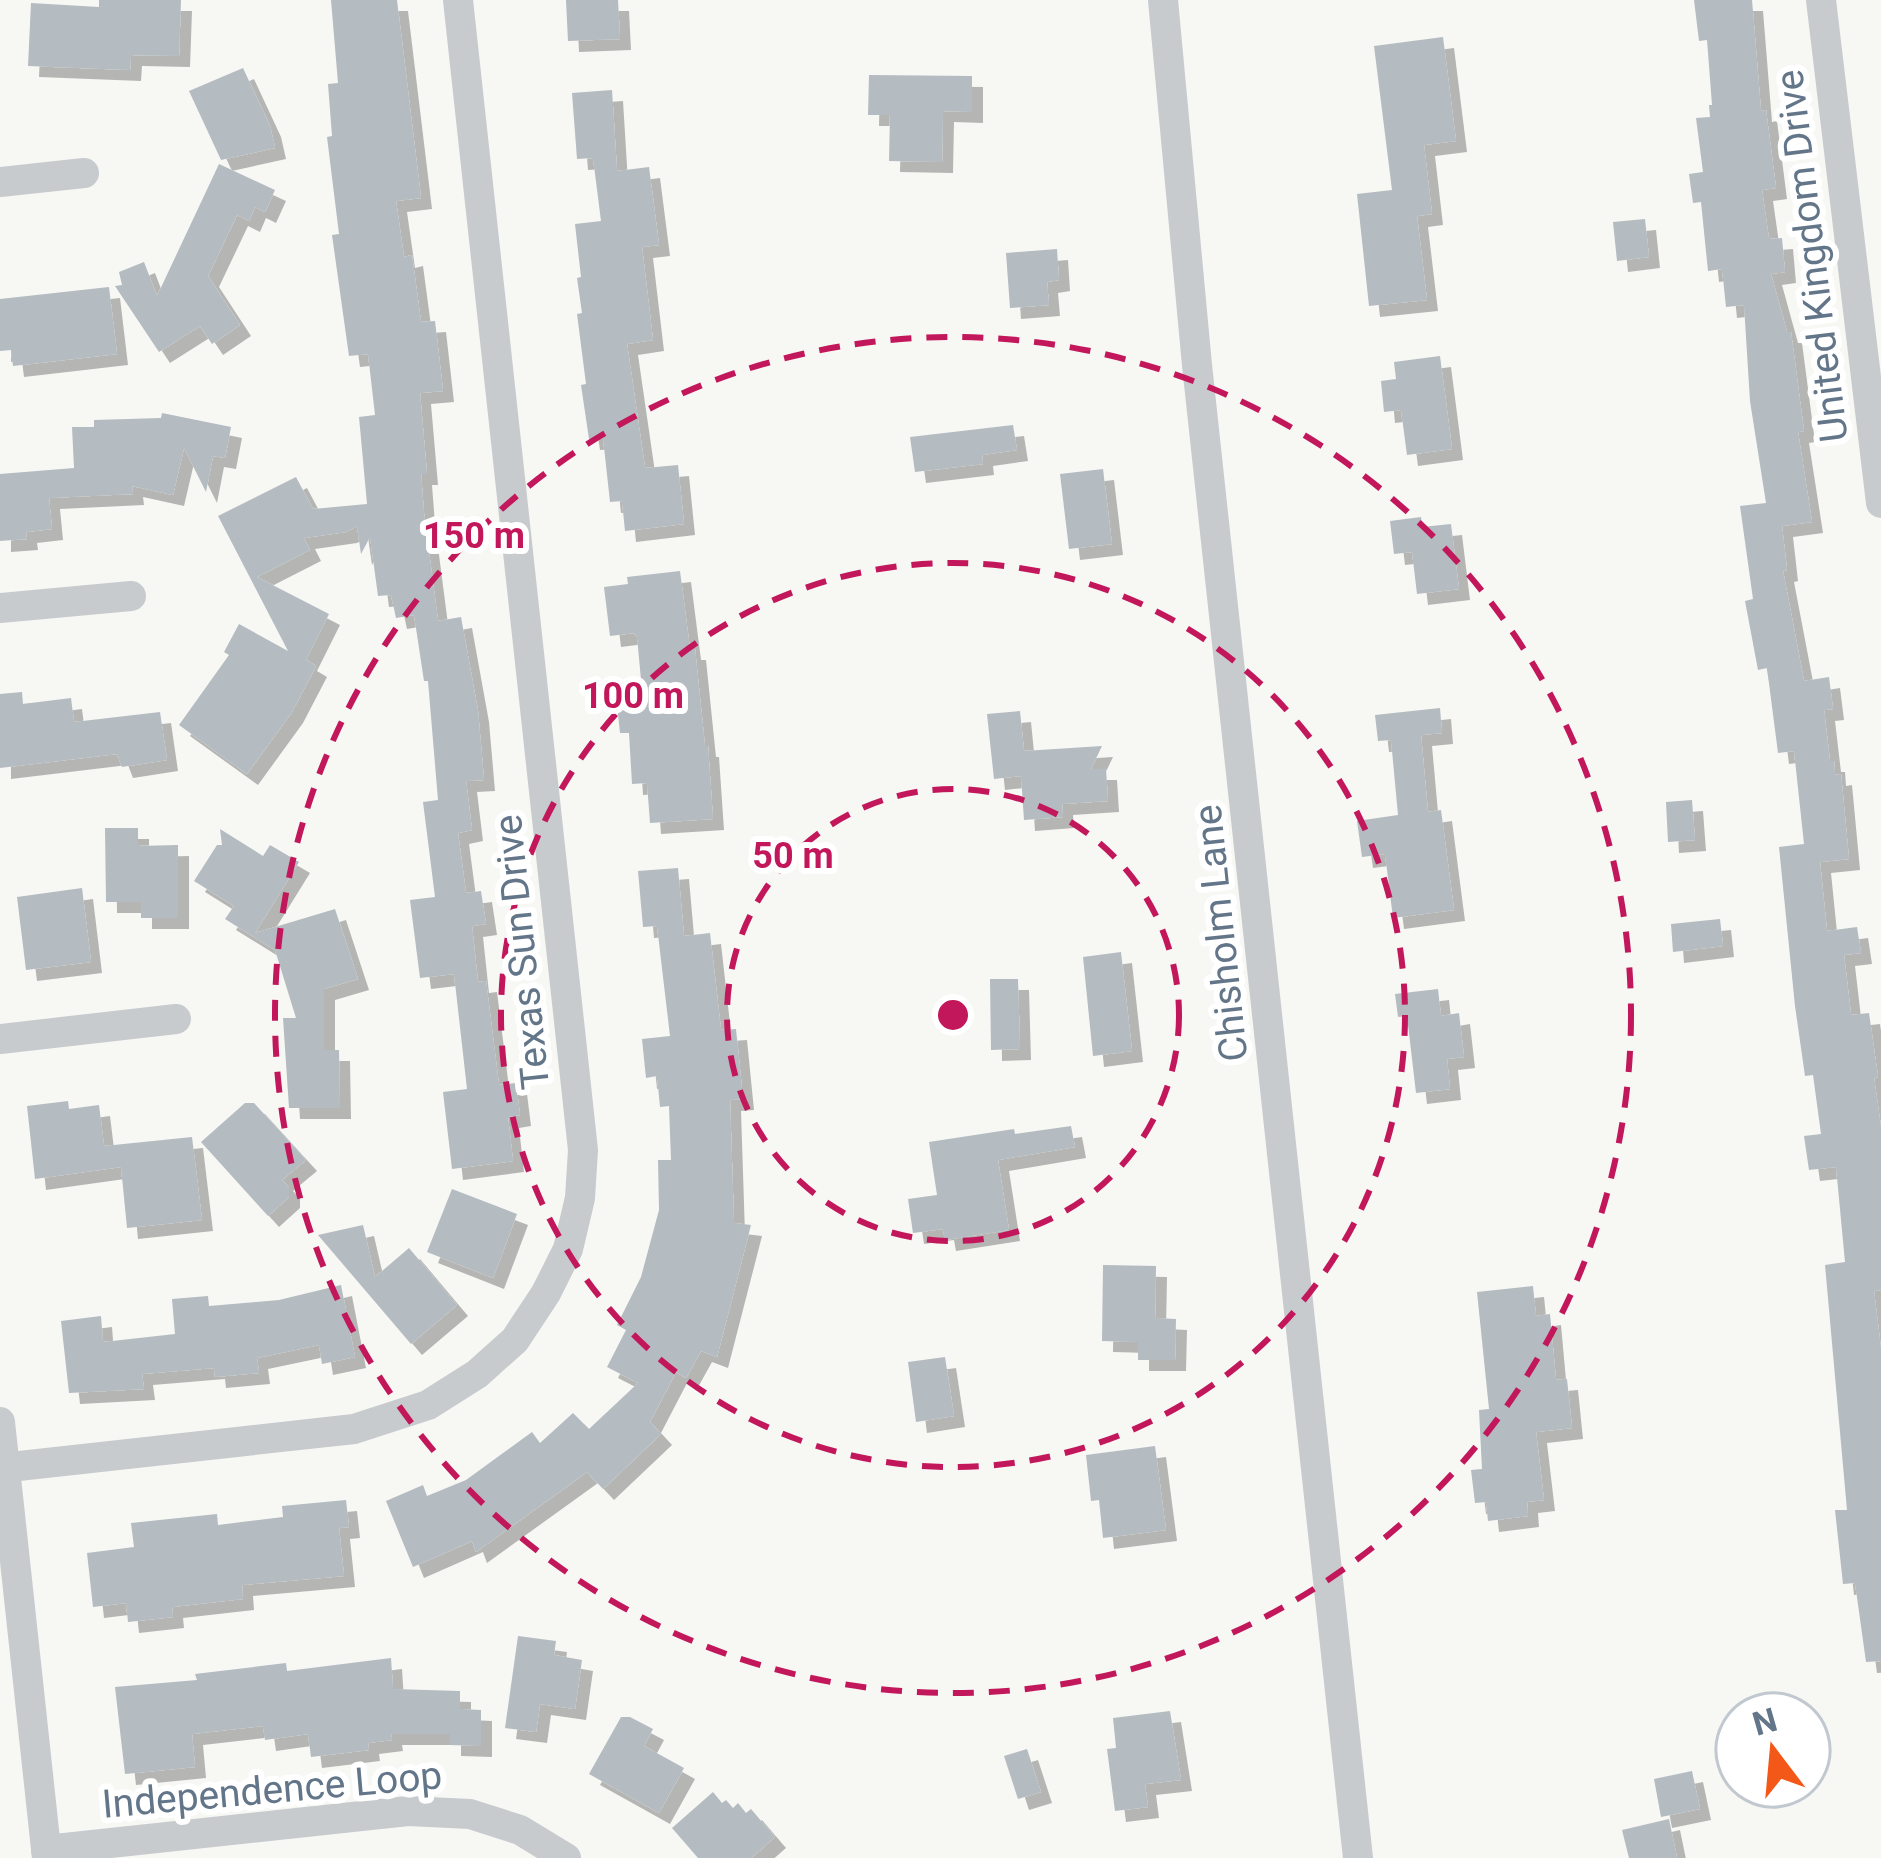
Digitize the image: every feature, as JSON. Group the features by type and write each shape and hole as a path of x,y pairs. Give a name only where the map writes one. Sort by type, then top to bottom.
{"street":[{"name":"Texas Sun Drive","path":"3,1467 354,1429 428,1406 477,1374 515,1340 568,1249 580,1198 583,1150 458,0"},
{"name":"Chisholm Lane","path":"1163,0 1197,365 1358,1858"},
{"name":"United Kingdom Drive","path":"1821,0 1881,503"},
{"path":"0,182 84,173"},
{"path":"0,608 131,596"},
{"path":"0,1039 176,1018"},
{"path":"0,1421 47,1854"},
{"name":"Independence Loop","path":"47,1854 408,1811 470,1814 520,1830 566,1858"}],"building":[{"path":"99,0 181,0 179,56 131,55 130,70 28,66 31,3 99,7"},
{"path":"331,0 397,0 421,198 396,201 404,257 412,255 421,322 435,321 443,391 420,393 427,474 421,474 424,513 438,621 461,617 478,711 484,780 466,781 472,830 458,833 466,893 481,891 486,924 472,926 478,982 486,981 499,1085 516,1083 520,1115 508,1117 513,1161 452,1169 443,1092 467,1089 454,974 420,978 410,900 435,897 423,802 438,800 428,681 424,681 414,615 396,618 391,595 378,596 370,537 361,554 357,526 304,538 310,550 257,577 329,614 306,660 316,666 292,712 247,774 179,725 229,655 224,652 239,624 288,651 218,516 296,477 313,509 367,504 359,417 375,415 368,354 349,356 332,235 339,234 327,137 332,136 328,84 338,83"},
{"path":"566,0 618,0 620,39 568,41"},
{"path":"1694,0 1752,0 1761,111 1766,110 1776,188 1762,190 1769,239 1782,238 1785,272 1771,274 1787,332 1791,332 1804,431 1798,432 1812,522 1782,526 1787,570 1783,571 1804,681 1829,677 1833,709 1824,710 1830,761 1834,761 1835,775 1841,774 1849,859 1820,862 1827,931 1857,927 1861,953 1844,955 1851,1015 1869,1013 1878,1077 1874,1078 1881,1127 1881,1290 1874,1291 1881,1349 1881,1661 1866,1662 1855,1583 1843,1584 1835,1510 1847,1510 1825,1265 1845,1262 1836,1167 1809,1170 1804,1136 1821,1134 1813,1075 1805,1076 1779,847 1804,844 1794,751 1778,753 1767,668 1758,670 1745,601 1753,599 1740,506 1766,503 1750,401 1744,305 1726,307 1722,269 1708,271 1701,202 1693,203 1689,174 1703,172 1696,118 1710,117 1712,105 1707,40 1699,41"},
{"path":"1443,37 1456,141 1424,145 1432,214 1417,216 1427,300 1369,306 1357,194 1392,190 1374,46"},
{"path":"243,68 275,148 221,160 189,91"},
{"path":"869,75 972,76 972,112 943,111 942,162 889,161 890,115 868,115"},
{"path":"612,90 617,171 649,167 659,245 642,247 653,340 627,344 645,468 678,465 684,524 625,531 622,501 610,502 603,438 589,439 577,314 582,313 575,224 601,221 593,158 577,159 572,93"},
{"path":"219,164 275,190 265,212 255,207 249,221 237,215 208,276 240,325 212,344 200,326 159,352 115,286 122,285 119,272 144,262 157,296"},
{"path":"1645,219 1649,257 1617,261 1613,222"},
{"path":"1057,249 1059,280 1047,282 1049,305 1010,308 1006,253"},
{"path":"109,287 117,354 13,366 11,350 0,351 0,299"},
{"path":"1440,356 1452,449 1407,455 1401,410 1384,412 1381,381 1396,379 1394,362"},
{"path":"162,413 231,427 225,458 213,456 206,492 184,448 173,495 132,486 133,494 49,498 52,529 26,532 27,539 0,541 0,474 74,468 72,427 94,427 94,420 161,418"},
{"path":"1013,425 1017,450 982,455 983,464 915,472 910,437"},
{"path":"1103,469 1112,544 1069,549 1060,474"},
{"path":"1421,517 1422,527 1451,524 1459,589 1417,594 1412,552 1394,554 1390,521"},
{"path":"680,571 708,746 713,819 650,823 647,783 632,784 629,733 620,733 617,704 643,701 637,637 634,633 610,636 604,587 628,584 627,577"},
{"path":"22,692 23,704 71,698 74,722 160,712 167,760 122,767 117,754 0,768 0,694"},
{"path":"1440,708 1442,733 1421,735 1428,812 1441,810 1454,910 1393,918 1385,854 1362,857 1357,821 1398,815 1391,740 1378,741 1375,715"},
{"path":"1020,711 1024,751 1102,746 1091,769 1106,769 1108,801 1062,804 1063,817 1024,820 1021,776 994,779 987,714"},
{"path":"1692,800 1695,840 1668,842 1666,802"},
{"path":"105,828 138,828 138,846 178,845 178,918 141,918 141,902 106,902"},
{"path":"220,829 263,856 270,845 299,862 255,933 335,909 358,979 324,989 324,1050 339,1050 340,1108 289,1108 283,1018 296,1018 275,950 225,919 234,906 194,881 217,845 222,845"},
{"path":"678,868 684,936 710,933 721,1030 736,1029 743,1099 730,1100 734,1223 751,1225 717,1357 701,1351 686,1378 676,1372 650,1422 661,1434 603,1489 587,1472 476,1552 472,1541 413,1567 386,1501 423,1485 427,1496 466,1480 532,1432 540,1443 573,1413 589,1429 638,1383 607,1367 626,1330 617,1325 641,1277 659,1210 658,1160 671,1160 669,1106 660,1107 657,1076 646,1078 642,1039 670,1036 657,926 643,927 638,871"},
{"path":"82,888 91,962 26,970 17,897"},
{"path":"1720,919 1723,946 1673,952 1671,924"},
{"path":"1121,952 1132,1051 1093,1056 1083,957"},
{"path":"990,979 1018,979 1020,1049 991,1050"},
{"path":"1438,989 1441,1016 1459,1013 1464,1057 1447,1059 1450,1089 1416,1093 1407,1016 1398,1017 1395,994"},
{"path":"68,1101 69,1109 99,1105 104,1146 192,1137 202,1220 127,1228 121,1167 35,1179 27,1106"},
{"path":"245,1103 254,1103 306,1160 282,1180 289,1197 268,1216 201,1142"},
{"path":"1071,1126 1075,1147 998,1160 1009,1230 945,1240 943,1229 913,1233 908,1199 937,1195 929,1142"},
{"path":"452,1189 517,1214 493,1278 427,1252"},
{"path":"363,1225 375,1277 409,1248 457,1305 411,1344 318,1235"},
{"path":"1103,1265 1156,1266 1155,1318 1176,1319 1175,1360 1138,1360 1138,1342 1102,1341"},
{"path":"341,1285 355,1357 322,1364 319,1345 257,1358 259,1373 215,1377 214,1368 142,1374 144,1389 69,1393 61,1321 101,1316 103,1342 175,1334 172,1299 208,1296 209,1306 279,1300"},
{"path":"1533,1286 1536,1316 1550,1314 1556,1380 1567,1379 1572,1428 1536,1432 1544,1500 1527,1502 1528,1516 1488,1521 1486,1502 1475,1503 1471,1470 1482,1469 1479,1410 1489,1409 1477,1292"},
{"path":"945,1357 954,1416 916,1422 908,1362"},
{"path":"1155,1446 1166,1530 1103,1538 1099,1500 1091,1501 1086,1455"},
{"path":"346,1500 349,1527 339,1528 344,1576 242,1585 243,1599 172,1607 173,1617 128,1622 126,1603 93,1607 87,1553 134,1547 131,1523 217,1514 218,1525 283,1517 282,1506"},
{"path":"518,1636 556,1641 554,1655 582,1660 575,1709 540,1704 536,1732 505,1728"},
{"path":"391,1658 393,1689 460,1691 460,1709 481,1710 481,1746 450,1745 450,1734 391,1734 392,1740 368,1743 369,1750 311,1757 308,1734 265,1740 263,1726 192,1734 195,1767 125,1774 115,1687 197,1680 195,1674 286,1663 287,1671"},
{"path":"1170,1711 1181,1780 1145,1784 1148,1807 1115,1811 1107,1749 1116,1748 1113,1718"},
{"path":"621,1717 653,1729 644,1746 684,1768 659,1813 589,1774"},
{"path":"1027,1749 1041,1792 1018,1799 1004,1756"},
{"path":"1692,1771 1700,1809 1661,1817 1654,1779"},
{"path":"713,1792 733,1808 738,1803 746,1813 751,1809 775,1837 751,1858 698,1858 672,1828"},
{"path":"1669,1819 1677,1858 1629,1858 1622,1830"}]}
